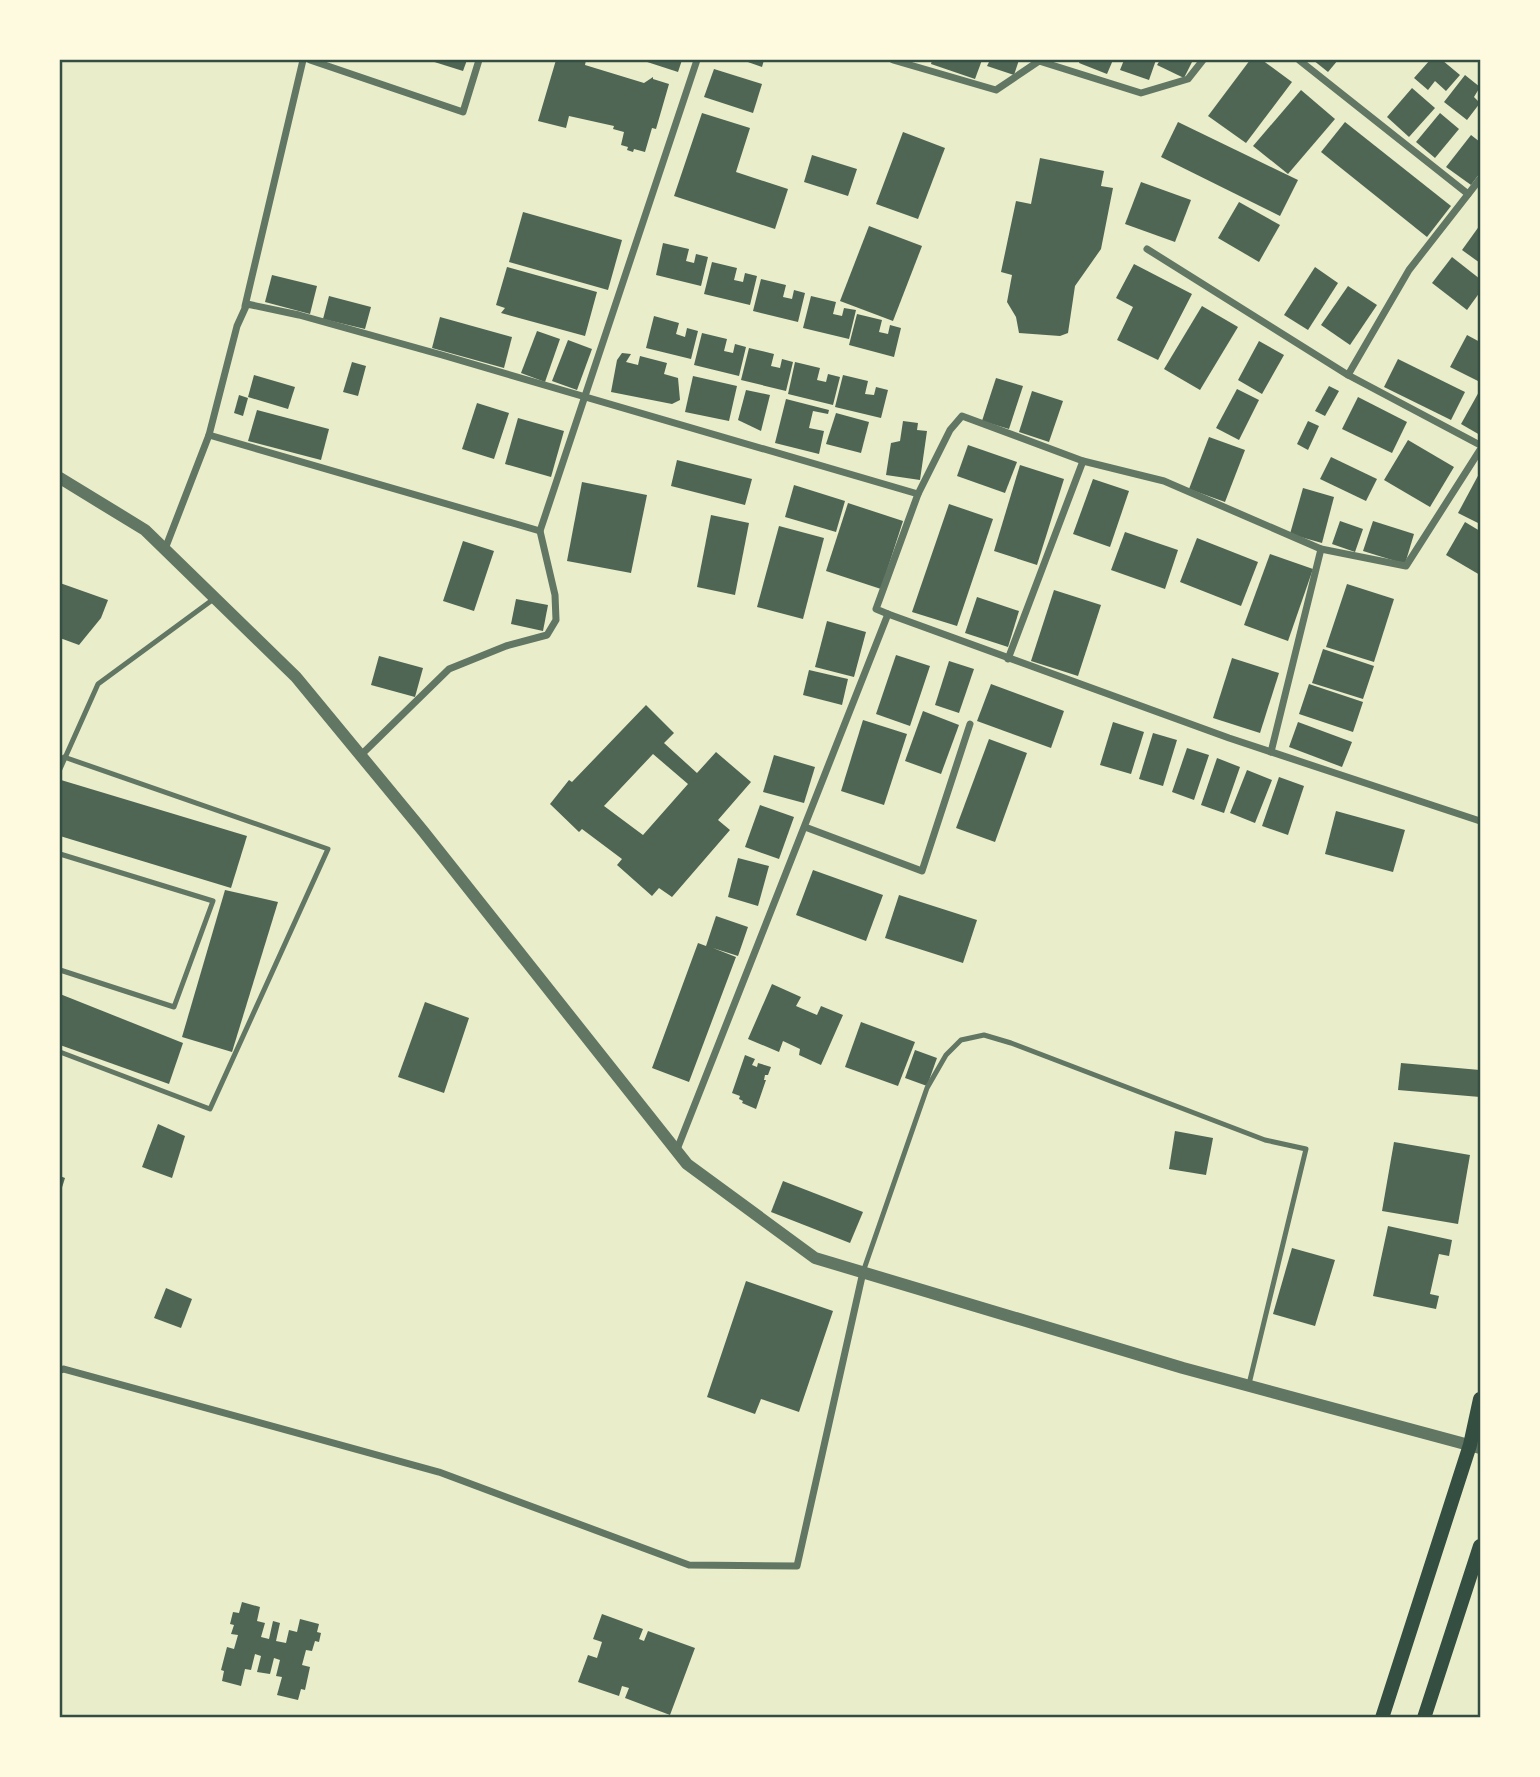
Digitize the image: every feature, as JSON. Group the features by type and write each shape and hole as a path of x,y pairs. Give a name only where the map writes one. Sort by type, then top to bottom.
{"main road":[{"path":"1382,1717 1475,1447 1480,1399"},
{"path":"1424,1717 1480,1546"}],"street":[{"path":"165,549 209,435 237,326 245,306 303,60"},
{"path":"310,60 463,112 479,60"},
{"path":"361,755 449,669 506,646 547,635 556,620 555,595 540,531 697,60"},
{"path":"893,60 996,90 1040,61 1140,93 1188,79 1203,60"},
{"path":"1300,60 1468,194"},
{"path":"1348,374 1409,270 1480,179"},
{"path":"1147,249 1348,374 1480,448 1406,566 1321,549 1164,481 1083,461 962,415 950,430 918,494 876,609 1271,752 1480,821"},
{"path":"245,306 299,315 918,494"},
{"path":"209,435 540,531"},
{"path":"1008,659 1083,461"},
{"path":"60,478 145,530 296,677 423,831 676,1152 687,1164 815,1258 1183,1368 1475,1447"},
{"path":"1271,752 1321,549"},
{"path":"676,1152 888,614"},
{"path":"804,827 922,871 970,724"},
{"path":"60,1370 236,1415 439,1472 689,1565 797,1566 863,1272"}],"lane":[{"path":"60,769 98,684 215,598"},
{"path":"60,1052 210,1109 327,849 64,757"},
{"path":"60,854 213,901 174,1007 60,970"},
{"path":"863,1272 927,1088 946,1055 961,1041 984,1035 1011,1042 1265,1140 1306,1150 1249,1385"}],"building":[{"path":"428,60 467,60 463,71"},
{"path":"556,60 586,60 585,65 644,83 653,77 669,84 656,129 652,128 645,152 634,149 633,152 621,145 624,132 613,129 614,126 569,116 566,128 538,121"},
{"path":"641,60 682,60 678,72"},
{"path":"742,60 764,60 762,67"},
{"path":"932,60 982,60 975,79 931,64"},
{"path":"990,60 1019,60 1014,75 987,66"},
{"path":"1080,60 1113,60 1107,74 1079,63"},
{"path":"1124,60 1156,60 1149,80 1120,70"},
{"path":"1160,60 1193,60 1184,78 1157,65"},
{"path":"1250,60 1262,60 1292,82 1246,143 1208,116"},
{"path":"1313,60 1338,60 1328,72"},
{"path":"1430,60 1442,60 1460,75 1446,91 1435,81 1428,90 1414,78"},
{"path":"714,69 762,84 753,113 704,97"},
{"path":"1465,75 1480,87 1474,97 1480,103 1467,120 1444,102"},
{"path":"1412,88 1435,108 1409,137 1387,117"},
{"path":"1301,90 1335,119 1288,174 1253,146"},
{"path":"702,113 750,128 736,172 788,189 775,229 674,196"},
{"path":"1440,113 1459,129 1435,158 1416,142"},
{"path":"1178,122 1298,180 1280,216 1161,157"},
{"path":"1345,122 1451,206 1427,237 1321,152"},
{"path":"903,132 945,148 918,219 876,204"},
{"path":"1471,135 1480,142 1480,173 1471,185 1446,167"},
{"path":"812,155 857,169 848,196 804,182"},
{"path":"1040,158 1104,171 1101,186 1113,188 1101,249 1075,286 1068,333 1060,336 1019,333 1016,317 1007,302 1012,275 1001,272 1016,201 1031,204"},
{"path":"1141,182 1191,200 1175,242 1125,224"},
{"path":"1239,202 1280,225 1259,262 1218,238"},
{"path":"523,212 622,240 608,290 509,262"},
{"path":"1480,225 1480,263 1462,250"},
{"path":"869,226 922,246 893,321 840,301"},
{"path":"663,243 689,249 686,261 694,263 696,254 708,257 701,286 656,275"},
{"path":"1452,257 1480,279 1480,292 1467,310 1432,283"},
{"path":"712,262 737,268 734,280 743,282 745,273 757,276 750,305 704,294"},
{"path":"1134,264 1192,294 1158,360 1117,340 1133,307 1116,298"},
{"path":"507,267 597,292 585,336 501,313 505,308 496,305"},
{"path":"1315,267 1338,283 1308,330 1284,315"},
{"path":"272,275 317,286 310,314 265,302"},
{"path":"761,279 786,285 783,297 792,299 794,290 805,293 798,322 753,311"},
{"path":"1348,286 1377,305 1350,345 1321,325"},
{"path":"329,296 371,307 365,329 323,319"},
{"path":"811,296 836,302 833,314 842,316 844,308 856,310 849,339 803,328"},
{"path":"1202,306 1238,327 1200,390 1164,369"},
{"path":"857,314 882,320 879,332 888,334 890,325 901,328 894,357 849,345"},
{"path":"654,316 679,323 676,334 685,337 687,328 698,331 691,359 646,348"},
{"path":"440,317 512,337 504,368 432,348"},
{"path":"537,331 560,339 545,382 521,373"},
{"path":"702,333 727,339 724,351 733,353 735,344 746,347 739,376 694,365"},
{"path":"1467,335 1480,342 1480,382 1450,367"},
{"path":"568,340 592,349 577,390 552,381"},
{"path":"1259,341 1284,355 1262,394 1238,380"},
{"path":"749,348 774,354 771,366 780,368 782,359 793,362 786,391 741,380"},
{"path":"622,353 631,354 626,362 638,365 640,356 667,363 664,374 678,378 680,400 672,404 611,392 617,360"},
{"path":"1398,359 1465,392 1451,420 1384,387"},
{"path":"352,362 366,366 358,396 343,392"},
{"path":"795,362 820,368 817,380 826,382 828,374 840,377 833,405 788,394"},
{"path":"254,375 295,387 288,409 248,397"},
{"path":"843,375 868,381 865,394 874,395 876,387 888,390 881,418 835,407"},
{"path":"693,376 737,386 729,421 685,412"},
{"path":"996,378 1023,386 1009,429 982,421"},
{"path":"1329,386 1339,391 1325,416 1315,411"},
{"path":"1237,389 1259,400 1239,440 1216,428"},
{"path":"746,390 770,395 761,431 738,420"},
{"path":"1480,390 1480,435 1461,424"},
{"path":"1032,391 1063,401 1049,442 1019,432"},
{"path":"239,395 248,398 243,416 234,413"},
{"path":"1358,397 1407,422 1392,453 1342,429"},
{"path":"786,399 829,410 828,414 813,411 809,428 824,431 819,454 775,443"},
{"path":"477,403 509,413 494,459 462,449"},
{"path":"257,410 329,429 321,460 248,441"},
{"path":"836,413 869,422 861,453 826,444"},
{"path":"518,418 564,431 551,477 505,464"},
{"path":"903,421 918,423 917,430 927,431 920,480 886,475 891,443 900,441"},
{"path":"1308,421 1319,426 1308,450 1297,444"},
{"path":"1209,437 1245,450 1225,502 1189,489"},
{"path":"1408,440 1454,467 1430,507 1384,480"},
{"path":"968,445 1017,462 1005,493 957,476"},
{"path":"1331,457 1377,479 1366,501 1320,479"},
{"path":"677,460 752,479 745,505 671,486"},
{"path":"1020,465 1064,479 1037,565 994,551"},
{"path":"1480,472 1480,524 1458,513"},
{"path":"1093,479 1129,491 1110,547 1073,534"},
{"path":"582,482 647,495 631,573 567,561"},
{"path":"794,485 845,501 836,532 785,517"},
{"path":"1303,488 1334,497 1322,543 1290,534"},
{"path":"848,503 903,521 881,589 826,571"},
{"path":"949,504 993,519 957,626 912,612"},
{"path":"711,515 749,523 735,595 697,587"},
{"path":"1340,521 1363,529 1355,552 1332,544"},
{"path":"1373,521 1414,534 1405,564 1363,551"},
{"path":"1465,522 1480,531 1480,575 1446,555"},
{"path":"779,526 824,538 803,619 757,607"},
{"path":"1125,532 1178,550 1165,589 1111,570"},
{"path":"1197,538 1258,562 1241,606 1180,582"},
{"path":"463,541 494,551 474,611 443,601"},
{"path":"1270,554 1313,569 1288,641 1244,625"},
{"path":"60,583 108,600 101,618 79,645 60,638"},
{"path":"1347,584 1394,599 1374,662 1326,647"},
{"path":"1054,590 1101,605 1078,676 1031,661"},
{"path":"977,597 1019,611 1008,647 965,633"},
{"path":"516,599 548,605 543,631 511,624"},
{"path":"827,621 866,632 854,677 815,667"},
{"path":"1323,649 1374,666 1363,699 1312,683"},
{"path":"896,655 930,666 910,726 876,714"},
{"path":"379,656 423,668 415,697 371,685"},
{"path":"1232,658 1279,673 1260,733 1213,718"},
{"path":"949,661 974,669 959,713 935,705"},
{"path":"809,670 848,679 842,705 803,695"},
{"path":"991,684 1064,711 1051,748 977,721"},
{"path":"1309,684 1363,702 1353,732 1299,714"},
{"path":"646,705 674,733 664,743 697,773 716,752 751,782 718,820 730,830 672,897 659,888 652,896 617,865 622,859 582,829 579,832 550,804 569,780 572,782","holes":["653,754 688,784 643,835 604,806"]},
{"path":"923,711 959,725 941,774 905,761"},
{"path":"863,720 907,734 884,805 841,791"},
{"path":"1113,722 1144,732 1131,774 1100,765"},
{"path":"1298,722 1352,742 1342,767 1289,747"},
{"path":"1153,733 1177,740 1163,786 1139,779"},
{"path":"989,739 1027,753 995,842 956,828"},
{"path":"1187,748 1209,755 1194,800 1172,792"},
{"path":"774,755 815,767 804,803 763,792"},
{"path":"1217,758 1240,767 1224,813 1201,805"},
{"path":"1247,770 1272,780 1255,823 1230,813"},
{"path":"1279,777 1304,786 1288,835 1262,826"},
{"path":"61,780 247,836 231,888 60,836"},
{"path":"760,805 794,817 779,859 745,847"},
{"path":"1336,811 1405,830 1393,872 1325,854"},
{"path":"738,858 769,866 758,906 728,897"},
{"path":"813,870 883,895 866,941 796,915"},
{"path":"225,890 278,902 232,1052 182,1037"},
{"path":"899,895 977,920 963,963 885,938"},
{"path":"716,916 748,927 738,956 713,948 736,957 689,1082 652,1068 698,943 706,946"},
{"path":"772,984 801,997 796,1006 817,1015 821,1006 843,1015 821,1065 799,1055 800,1049 783,1041 779,1052 748,1039"},
{"path":"60,994 183,1043 169,1084 60,1045"},
{"path":"425,1002 469,1018 444,1093 398,1077"},
{"path":"861,1022 915,1042 898,1086 845,1067"},
{"path":"915,1050 937,1058 927,1086 905,1078"},
{"path":"745,1055 755,1059 752,1065 757,1067 758,1063 771,1067 768,1075 765,1075 766,1080 756,1109 742,1103 740,1096 732,1093"},
{"path":"1401,1063 1480,1070 1480,1097 1398,1090"},
{"path":"158,1124 185,1136 172,1178 142,1167"},
{"path":"1175,1131 1213,1138 1206,1175 1169,1169"},
{"path":"1394,1142 1470,1155 1458,1224 1382,1211"},
{"path":"60,1176 65,1178 60,1194"},
{"path":"783,1181 863,1212 850,1243 771,1212"},
{"path":"1388,1226 1452,1240 1449,1256 1439,1254 1430,1294 1439,1296 1436,1309 1373,1296"},
{"path":"1292,1248 1335,1260 1315,1326 1273,1314"},
{"path":"746,1281 833,1311 799,1412 761,1399 755,1414 707,1397"},
{"path":"166,1288 192,1299 181,1328 154,1318"},
{"path":"242,1602 260,1607 257,1621 265,1623 261,1637 269,1639 273,1621 280,1623 276,1641 286,1643 289,1630 297,1632 300,1619 319,1624 319,1642 315,1641 312,1651 306,1650 302,1665 310,1667 305,1690 301,1689 298,1700 277,1695 282,1677 276,1676 280,1660 274,1658 270,1674 257,1672 261,1656 255,1654 251,1670 245,1669 241,1686 222,1681 224,1671 221,1670 227,1647 234,1649 238,1635 231,1634 234,1625 230,1624 233,1612 239,1613"},
{"path":"602,1614 643,1629 639,1639 644,1641 648,1631 695,1648 670,1715 625,1698 629,1688 622,1686 619,1696 578,1682 588,1655 597,1658 602,1642 593,1639"}]}
